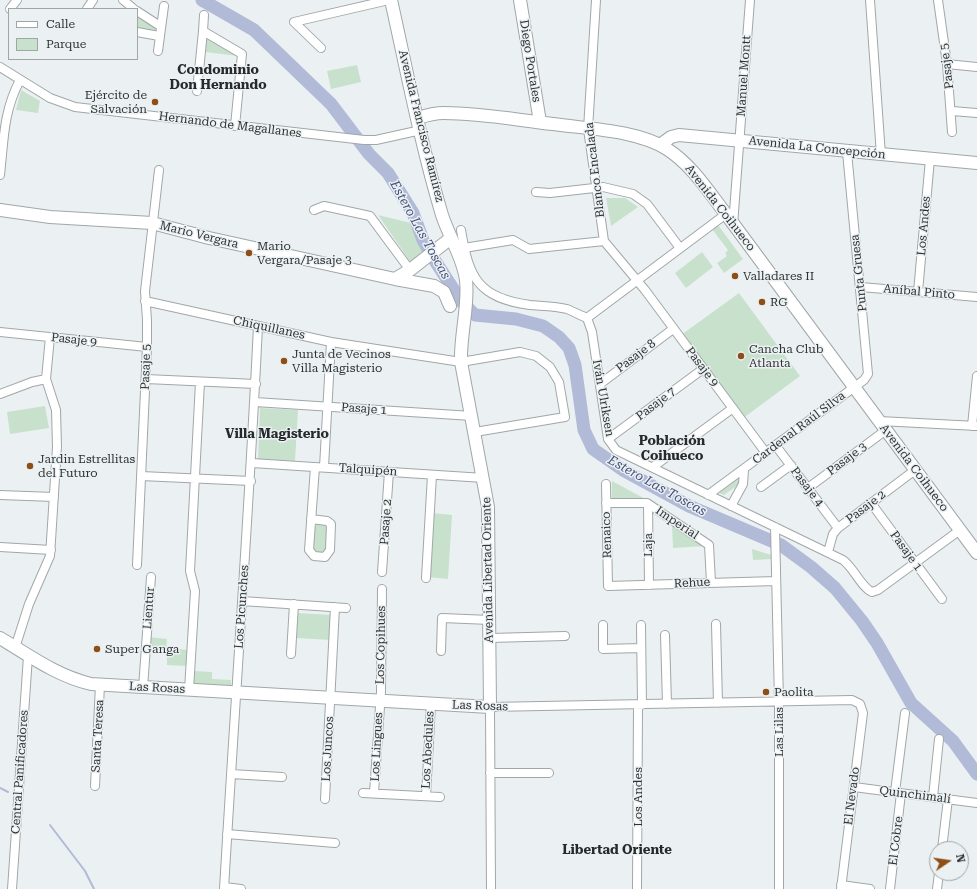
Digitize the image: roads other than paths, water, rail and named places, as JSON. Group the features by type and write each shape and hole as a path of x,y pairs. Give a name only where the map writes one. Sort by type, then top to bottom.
{"main road":[{"name":"Avenida Francisco Ramírez","path":"390,0 442,216 446,242 460,249"},
{"name":"Diego Portales","path":"520,0 540,122"},
{"name":"Avenida Coihueco","path":"418,118 444,113 540,122 637,136 660,145 687,164 726,214 977,553"},
{"name":"Avenida La Concepción","path":"660,145 672,137 679,135 847,152 977,163"},
{"name":"Mario Vergara","path":"0,210 50,217 152,223 209,238 438,287 446,295 450,306"},
{"path":"395,279 410,270 446,242"},
{"name":"Avenida Libertad Oriente","path":"460,249 466,280 466,302 460,342 461,362 484,478 488,523 490,707"},
{"name":"Las Rosas","path":"0,638 64,676 82,682 100,685 490,707"}],"street":[{"path":"123,0 133,8"},
{"path":"321,48 294,22 390,0"},
{"name":"Blanco Encalada","path":"596,0 588,129 604,241"},
{"name":"Manuel Montt","path":"733,225 750,0"},
{"path":"870,0 881,155"},
{"name":"Pasaje 5","path":"938,0 952,111 952,132"},
{"path":"158,51 160,26 164,6"},
{"path":"138,12 160,26"},
{"path":"197,91 204,15"},
{"path":"203,31 242,54 236,126"},
{"path":"138,32 159,36"},
{"path":"947,64 977,67"},
{"name":"Hernando de Magallanes","path":"0,67 50,98 75,107 364,140 376,140 421,130"},
{"path":"0,175 6,112 11,96 20,80"},
{"path":"952,111 977,113"},
{"name":"Punta Gruesa","path":"847,152 869,370 864,380 854,387"},
{"name":"Los Andes","path":"918,292 930,159"},
{"name":"Pasaje 5","path":"137,565 147,347 145,291 159,170"},
{"path":"536,192 554,193 597,187 608,187 625,192 643,199 680,248"},
{"path":"314,210 324,206 370,216 410,270"},
{"path":"461,230 460,249 476,279 486,290 496,297 507,301 566,309 587,318 726,214"},
{"path":"460,249 514,240 529,249 604,241 636,281"},
{"name":"Pasaje 9","path":"636,281 766,453"},
{"name":"Aníbal Pinto","path":"860,287 977,297"},
{"name":"Chiquillanes","path":"146,301 331,342 461,362 520,352 536,356 550,367 559,382 565,417 475,432"},
{"name":"Iván Ulriksen","path":"587,318 592,332 608,439 616,450 848,563 867,589 872,592 878,590 915,563"},
{"name":"Los Picunches","path":"224,888 251,482 258,326"},
{"name":"Pasaje 8","path":"600,384 673,329"},
{"name":"Pasaje 9","path":"0,332 147,347"},
{"path":"16,648 29,604 48,563 51,550 57,447 56,410 46,379 50,337"},
{"path":"324,467 331,342"},
{"name":"Pasaje 7","path":"608,439 703,369"},
{"path":"882,426 975,426 977,376"},
{"path":"0,394 32,382 46,379"},
{"path":"146,379 256,384"},
{"path":"189,690 195,591 190,571 200,382"},
{"name":"Cardenal Raúl Silva","path":"708,495 744,470 854,387"},
{"name":"Pasaje 1","path":"255,402 472,416"},
{"path":"653,467 733,408"},
{"name":"Pasaje 3","path":"808,488 882,426"},
{"name":"Pasaje 4","path":"776,446 838,528"},
{"name":"Talquipén","path":"252,463 484,478"},
{"path":"761,487 791,465"},
{"path":"311,519 327,521 331,524 330,550 325,557 316,557 310,551 311,519 315,467"},
{"name":"Cardenal Raúl Silva","path":"731,506 743,484 744,470"},
{"name":"Pasaje 2","path":"828,552 833,534 838,528 916,470"},
{"name":"Pasaje 2","path":"382,572 389,472"},
{"path":"426,578 432,475"},
{"path":"141,476 251,482"},
{"name":"Renaico","path":"606,484 608,586"},
{"path":"0,495 54,497"},
{"name":"Pasaje 1","path":"871,503 942,599"},
{"name":"Imperial","path":"606,504 648,504 709,544 711,582"},
{"name":"Laja","path":"648,504 649,585"},
{"name":"Las Lilas","path":"775,527 779,702 779,889"},
{"path":"915,563 960,530"},
{"path":"0,547 51,550"},
{"name":"Lientur","path":"143,688 151,577"},
{"name":"Rehue","path":"608,586 776,581"},
{"name":"Los Copihues","path":"380,701 382,589"},
{"path":"242,601 346,608"},
{"path":"291,654 294,604"},
{"name":"Los Juncos","path":"325,799 335,607"},
{"path":"441,651 442,618 490,620"},
{"path":"716,624 718,703"},
{"path":"603,625 604,649 641,648"},
{"name":"Los Andes","path":"637,889 641,625"},
{"path":"666,635 667,704"},
{"path":"490,638 564,636"},
{"name":"Central Panificadores","path":"12,889 28,656"},
{"name":"Santa Teresa","path":"95,786 100,685"},
{"name":"Las Rosas","path":"490,707 852,700 860,704"},
{"name":"Los Lingues","path":"374,793 380,701"},
{"name":"Los Abedules","path":"426,796 431,704"},
{"name":"El Nevado","path":"841,887 863,713 860,704"},
{"name":"Avenida Libertad Oriente","path":"490,707 491,889"},
{"name":"El Cobre","path":"890,889 905,713"},
{"path":"933,797 939,739"},
{"path":"490,773 549,773"},
{"path":"231,774 282,777"},
{"name":"Quinchimalí","path":"854,787 977,803"},
{"path":"363,792 440,797"},
{"path":"943,841 948,799"},
{"path":"227,834 335,843"},
{"path":"841,887 870,889"},
{"path":"224,888 241,889"}],"waterway":[{"name":"Estero Las Toscas","path":"202,0 254,30 331,104 369,154 388,173 413,213 423,240 430,253 461,301 475,315 516,319 543,326 559,337 569,348 575,365 584,430 593,449 623,470 689,506 781,545 811,567 835,588 862,621 877,643 911,703 953,741 977,774"},
{"path":"0,788 8,792"},
{"path":"50,825 85,871 94,889"}],"place":[{"name":"Ejército de Salvación","path":"155,102"},
{"name":"Mario Vergara/Pasaje 3","path":"249,253"},
{"name":"Valladares II","path":"735,276"},
{"name":"RG","path":"762,302"},
{"name":"Cancha Club Atlanta","path":"741,356"},
{"name":"Junta de Vecinos Villa Magisterio","path":"284,361"},
{"name":"Jardin Estrellitas del Futuro","path":"30,466"},
{"name":"Super Ganga","path":"97,649"},
{"name":"Paolita","path":"766,692"}],"district":[{"name":"Condominio Don Hernando","path":"218,78"},
{"name":"Villa Magisterio","path":"277,434"},
{"name":"Población Coihueco","path":"672,448"},
{"name":"Libertad Oriente","path":"617,850"}]}
